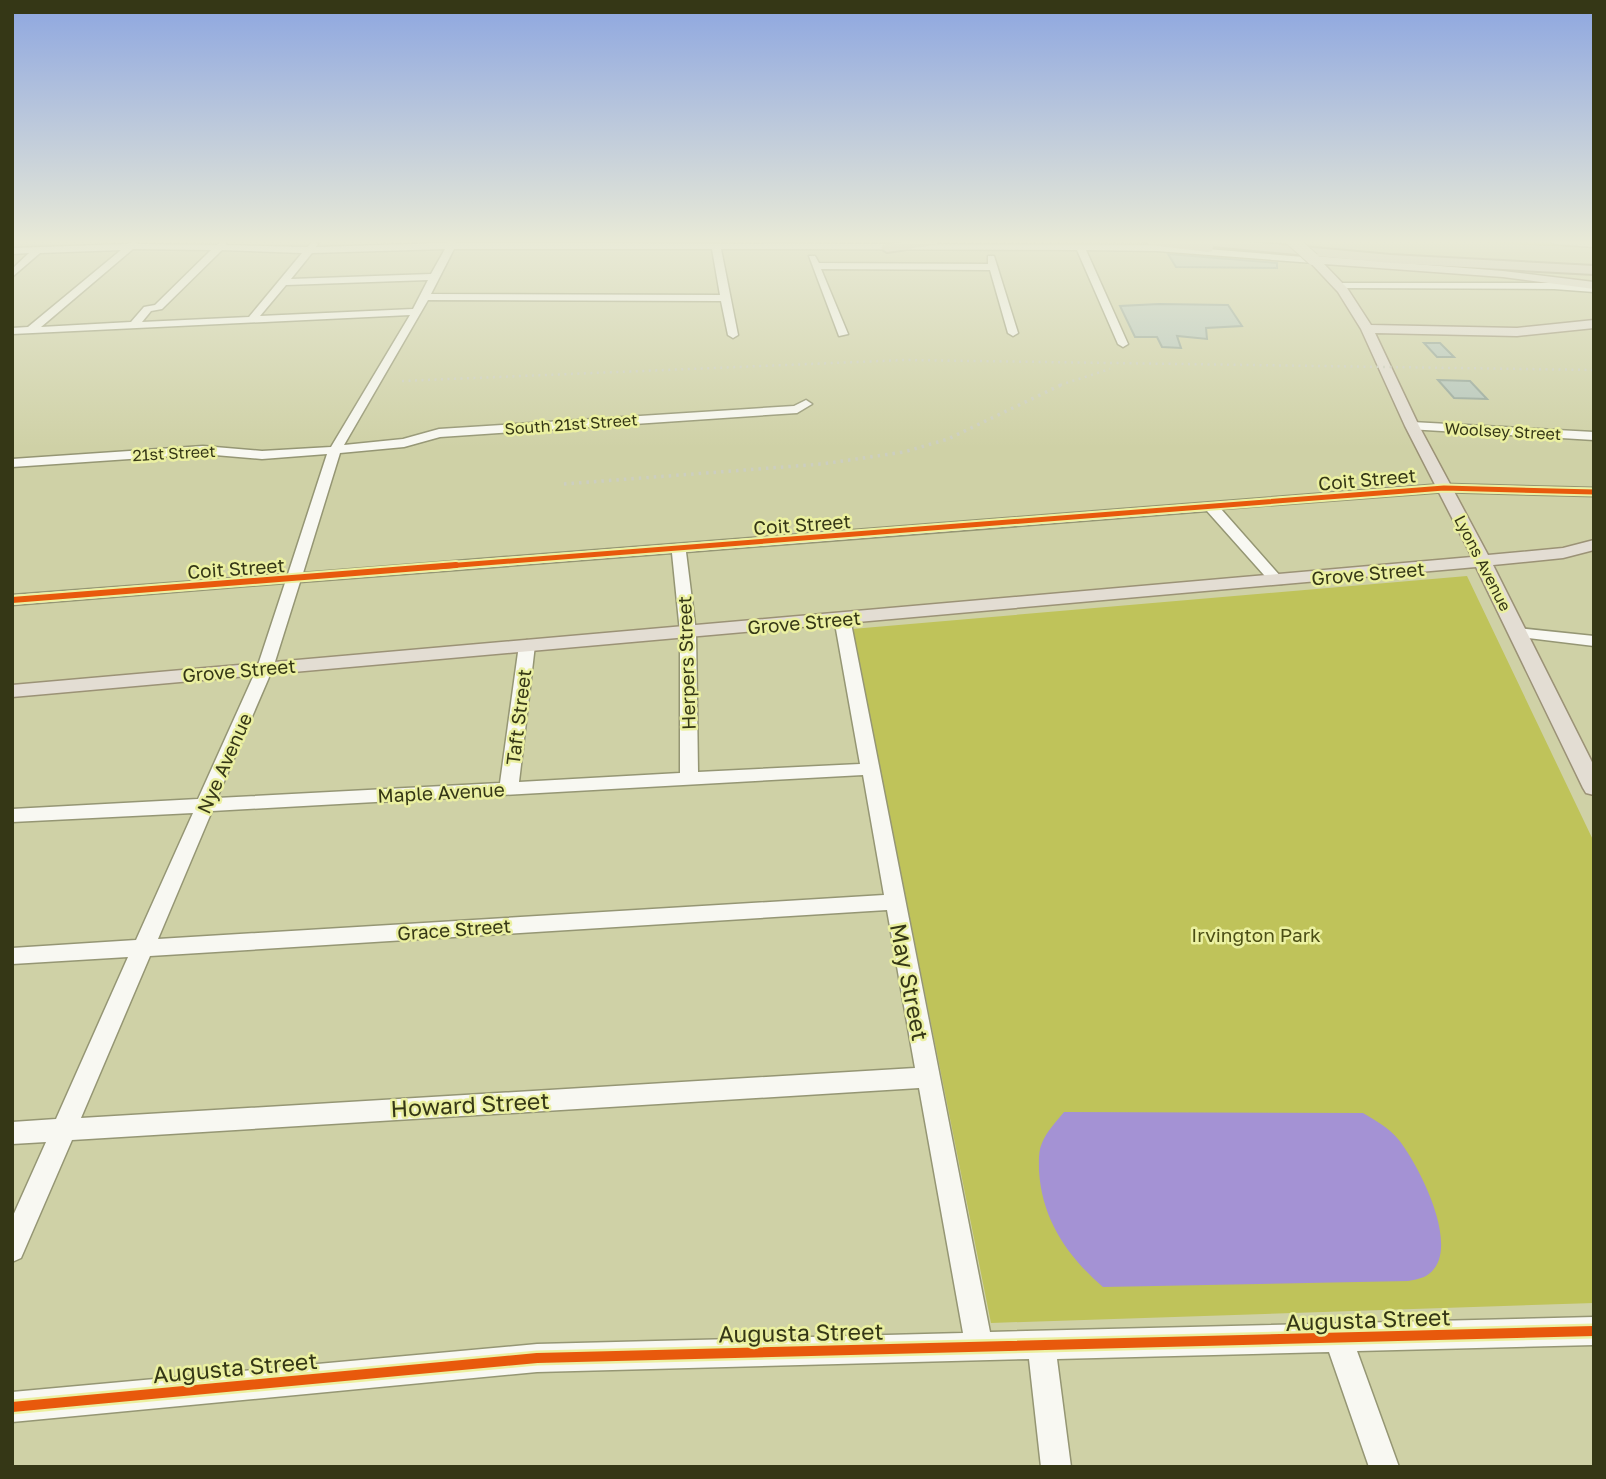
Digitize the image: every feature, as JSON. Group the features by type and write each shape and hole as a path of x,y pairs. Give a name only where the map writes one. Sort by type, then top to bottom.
{"main road":[{"name":"Lyons Avenue","path":"1355,310 1367,329 1412,426 1483,562 1594,788"},
{"path":"1367,329 1517,332 1594,324"},
{"name":"Grove Street","path":"12,691 1483,562 1563,553 1594,545"}],"street":[{"path":"31,330 52,310"},
{"path":"134,325 147,310"},
{"path":"252,320 260,310"},
{"path":"12,331 252,320 357,310"},
{"name":"Nye Avenue","path":"12,1249 265,668 335,450 417,310"},
{"path":"728,310 733,335"},
{"path":"833,310 843,334"},
{"path":"1006,310 1013,333"},
{"path":"1108,310 1123,344"},
{"name":"South 21st Street","path":"335,450 404,443 439,433 797,410 806,404"},
{"name":"Woolsey Street","path":"1412,426 1594,436"},
{"name":"21st Street","path":"12,463 203,450 262,455 335,450"},
{"name":"Coit Street","path":"12,600 1444,488 1594,492"},
{"path":"1212,508 1277,581"},
{"name":"Herpers Street","path":"679,549 688,632 689,778"},
{"name":"May Street","path":"842,618 979,1346"},
{"path":"1518,633 1594,641"},
{"name":"Taft Street","path":"509,788 527,645"},
{"name":"Maple Avenue","path":"12,816 871,769"},
{"name":"Grace Street","path":"12,956 895,902"},
{"name":"Howard Street","path":"12,1133 928,1077"},
{"name":"Augusta Street","path":"12,1407 537,1357 1594,1332"},
{"path":"1339,1340 1384,1467"},
{"path":"1041,1344 1056,1467"}],"green space":[{"name":"Irvington Park","path":"1467,576 1594,842 1594,1303 991,1323 852,629"}],"shaded area":[{"path":"1064,1112 1363,1113 1398,1139 1417,1168 1435,1209 1440,1230 1441,1250 1436,1266 1424,1277 1408,1281 1103,1287 1078,1263 1059,1235 1051,1221 1041,1188 1041,1146"}],"building":[{"path":"1122,310 1231,310 1242,326 1206,328 1207,339 1177,336 1181,348 1162,347 1157,337 1135,337"},
{"path":"1424,343 1440,343 1454,357 1437,357"},
{"path":"1438,380 1470,381 1487,399 1454,398"}],"railway":[{"path":"402,381 905,360 1594,370"},
{"path":"1062,384 1110,369"},
{"path":"564,484 822,464 904,452 948,439 1062,384"}],"cycle path":[{"path":"12,600 1444,488 1594,492"},
{"path":"12,1407 537,1358 1594,1331"}]}
